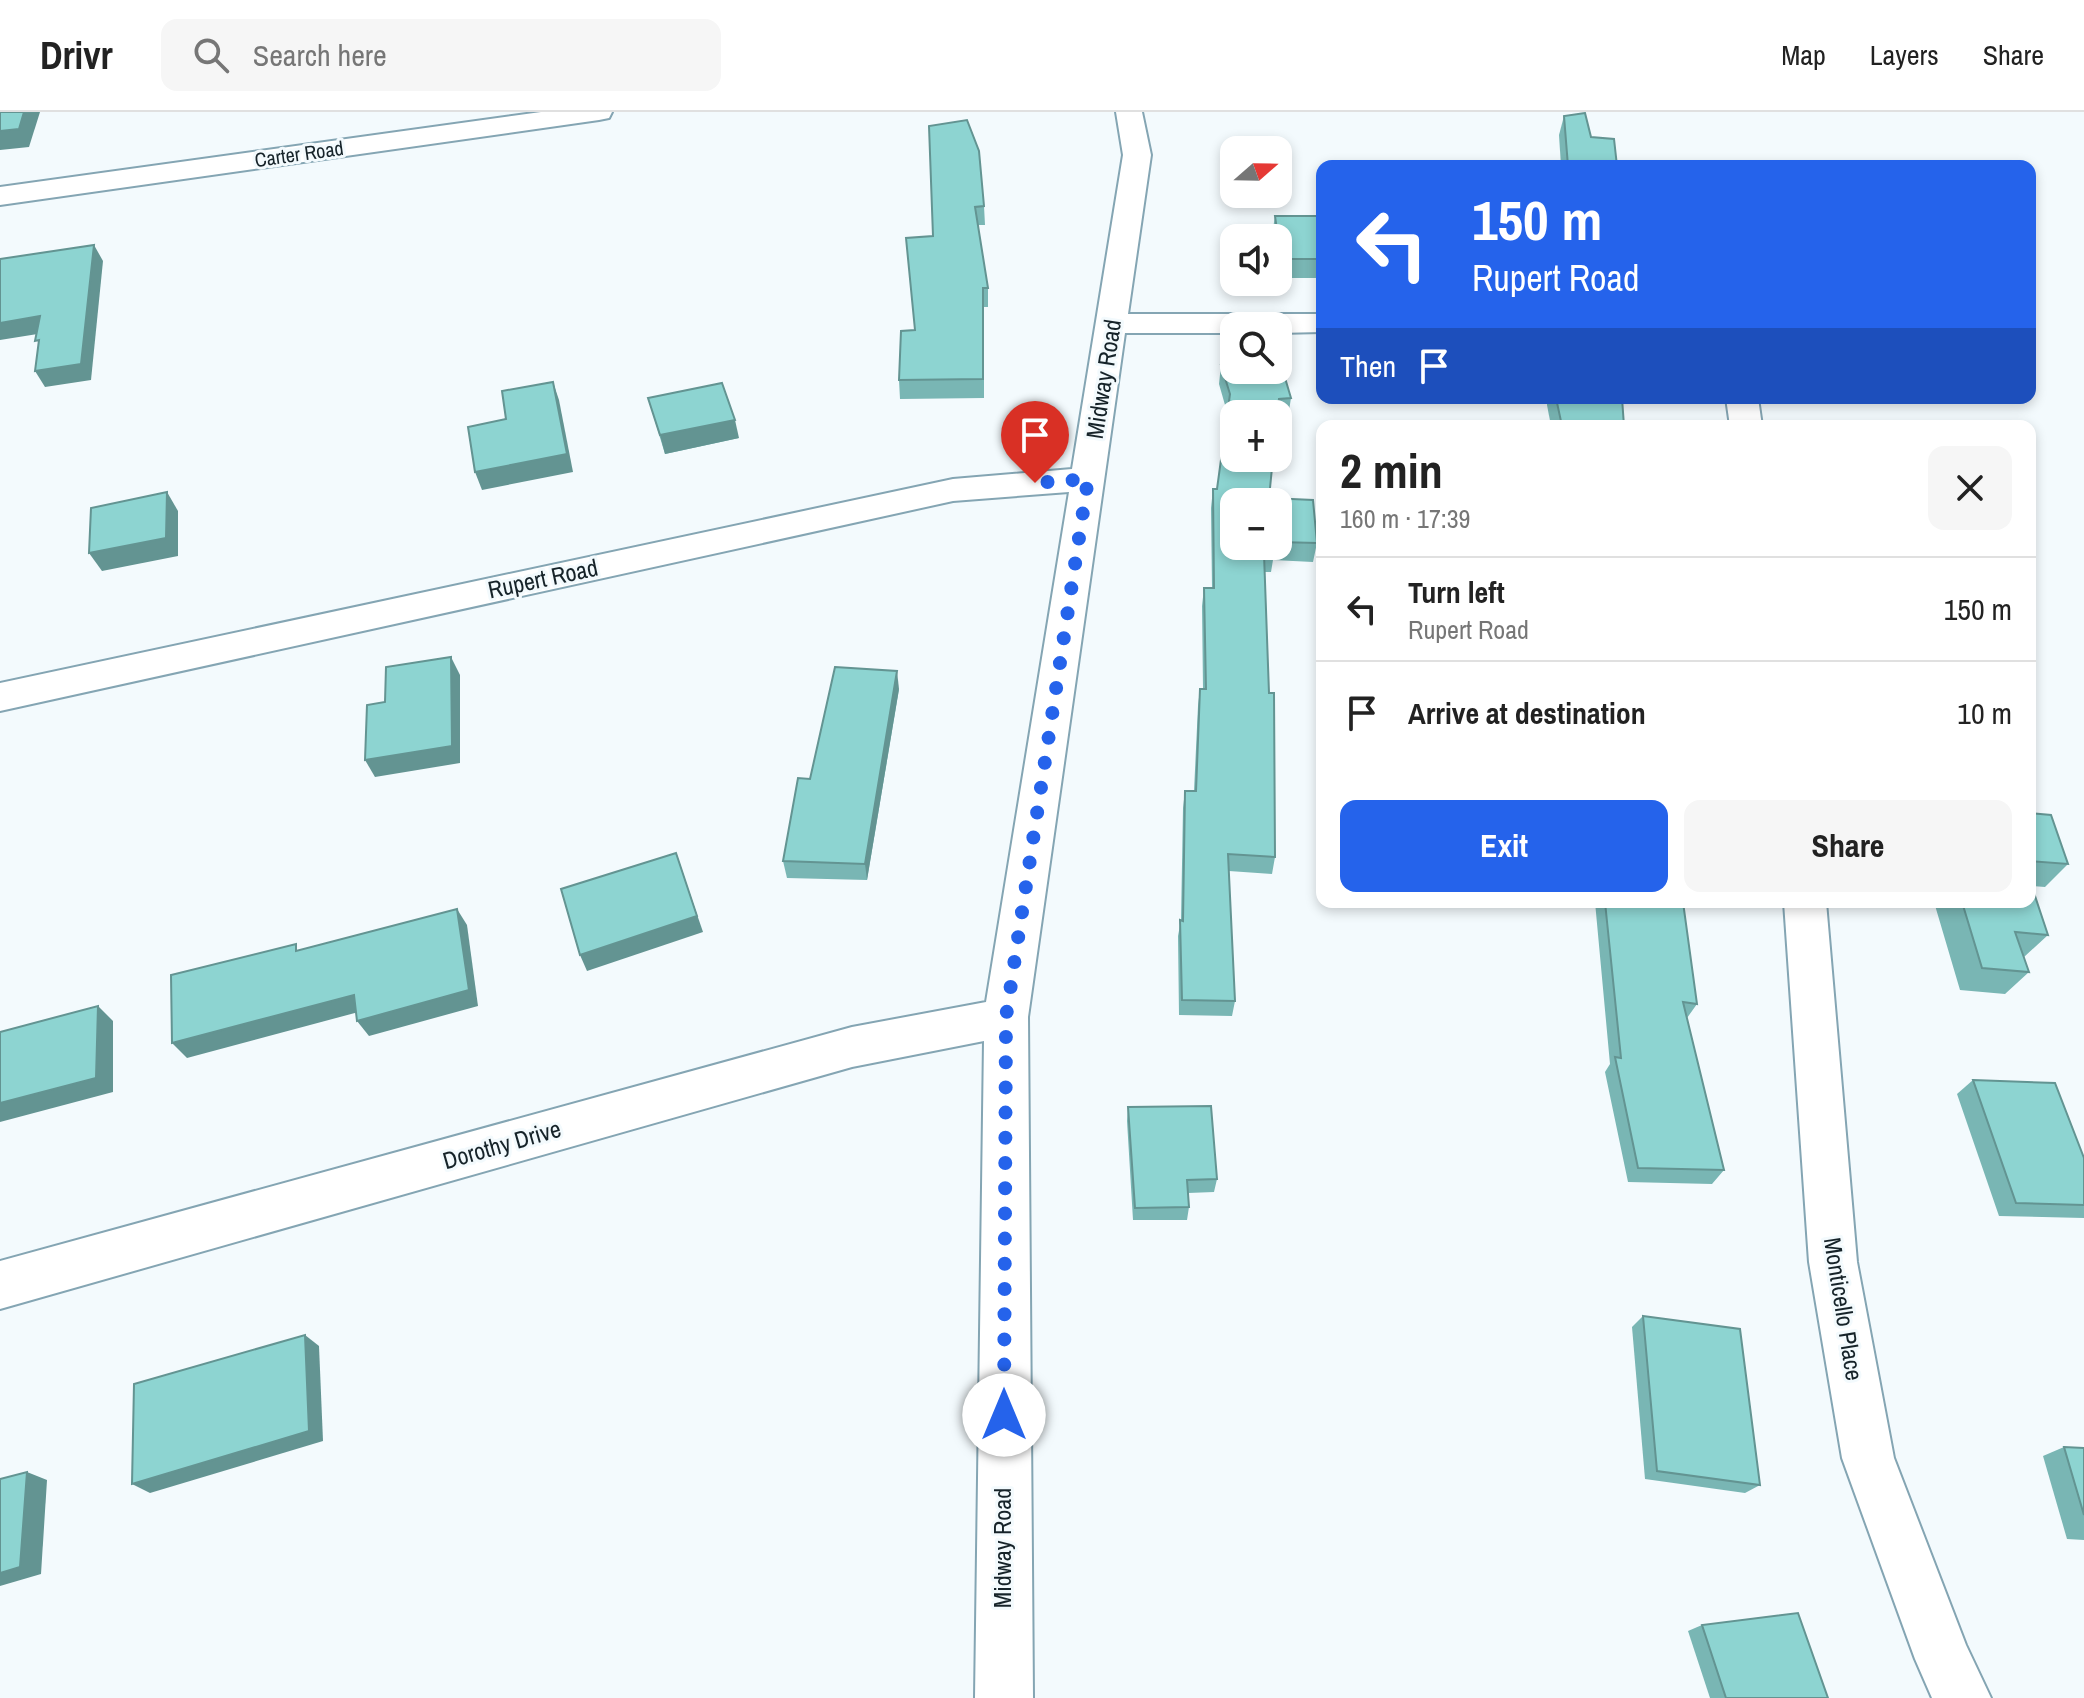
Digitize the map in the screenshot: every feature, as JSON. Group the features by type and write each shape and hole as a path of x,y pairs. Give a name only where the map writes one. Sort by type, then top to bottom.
{"street":[{"name":"Carter Road","path":"0,196 599,112"},
{"name":"Midway Road","path":"1004,1698 1006,1017 1137,155 1129,112"},
{"path":"1113,324 1316,323"},
{"name":"Rupert Road","path":"0,697 953,490 1088,479"},
{"name":"Monticello Place","path":"1805,908 1833,1262 1868,1458 1943,1659 1962,1698"},
{"name":"Dorothy Drive","path":"0,1285 852,1047 1006,1017"}],"building":[{"path":"0,112 24,112 19,129 0,131"},
{"path":"1585,113 1591,137 1614,139 1616,160 1568,160 1564,116"},
{"path":"967,120 979,151 984,206 975,207 988,288 983,288 983,379 899,380 901,331 915,330 906,238 933,236 929,126"},
{"path":"1275,216 1316,216 1316,259 1292,259 1292,224 1276,224"},
{"path":"94,245 81,364 35,371 39,340 35,341 40,316 0,323 0,259"},
{"path":"553,382 567,454 475,472 468,427 506,419 502,391"},
{"path":"722,383 735,420 660,435 648,398"},
{"path":"1227,384 1287,384 1291,398 1229,400"},
{"path":"1557,404 1622,404 1624,420 1561,420"},
{"path":"1220,467 1220,472 1272,472 1270,488 1220,488 1220,560 1264,560 1269,693 1274,693 1275,857 1228,854 1235,1001 1182,1000 1180,920 1183,921 1185,791 1196,791 1200,689 1206,689 1204,588 1214,588 1213,489 1217,489"},
{"path":"167,492 166,538 89,553 91,508"},
{"path":"1292,499 1313,500 1316,543 1292,542"},
{"path":"451,657 452,746 365,760 367,705 385,702 386,667"},
{"path":"835,667 897,671 865,864 783,861 798,778 810,779"},
{"path":"2036,814 2051,815 2068,864 2036,861"},
{"path":"676,853 697,916 580,955 561,889"},
{"path":"2036,899 2048,935 2015,932 2029,972 1982,968 1964,908 2036,908"},
{"path":"1606,908 1684,908 1697,1004 1683,1002 1724,1170 1638,1168 1615,1057 1621,1058"},
{"path":"457,909 469,990 357,1021 354,995 172,1043 171,975 296,944 296,951"},
{"path":"98,1006 96,1078 0,1103 0,1032"},
{"path":"1973,1080 2055,1083 2084,1158 2084,1205 2016,1203"},
{"path":"1211,1106 1217,1179 1187,1180 1189,1207 1135,1208 1128,1107"},
{"path":"1643,1316 1740,1329 1760,1485 1657,1471"},
{"path":"305,1335 309,1431 132,1484 134,1384"},
{"path":"2064,1447 2084,1448 2084,1515"},
{"path":"27,1472 20,1567 0,1573 0,1479"},
{"path":"1798,1613 1828,1698 1726,1698 1702,1625"}],"route":[{"path":"1004,1415 1006,1017 1088,479 1035,483"}]}
